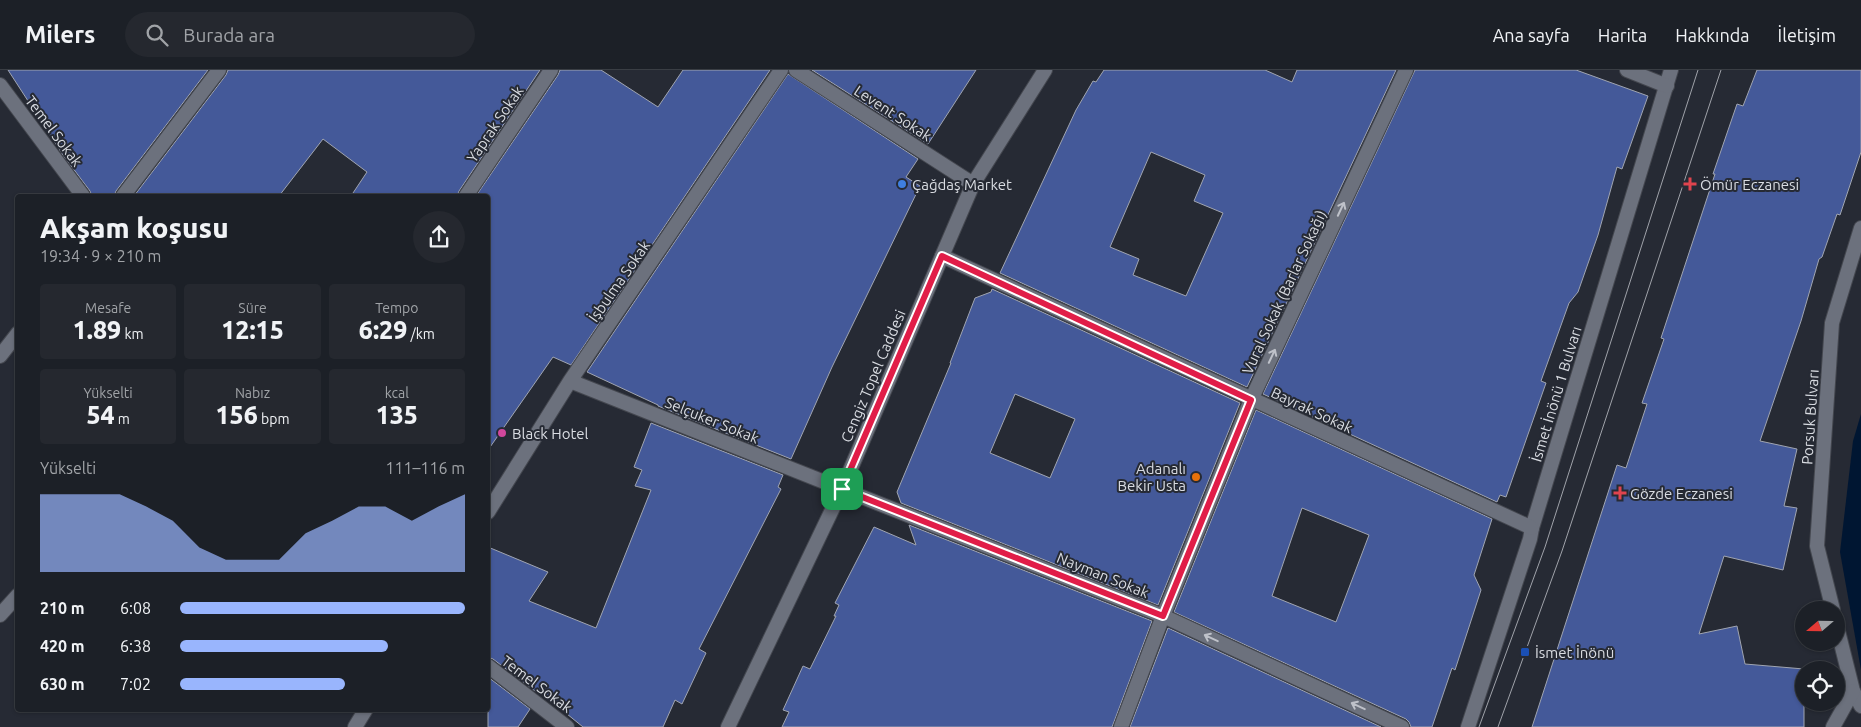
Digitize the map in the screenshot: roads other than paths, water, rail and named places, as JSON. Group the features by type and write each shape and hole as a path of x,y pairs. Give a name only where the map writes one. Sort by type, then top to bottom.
{"street":[{"path":"125,194 219,70"},
{"name":"Yaprak Sokak","path":"467,194 551,70"},
{"name":"İşbulma Sokak","path":"490,509 570,381 781,70"},
{"name":"Levent Sokak","path":"796,70 973,184"},
{"name":"Cengiz Topel Caddesi","path":"728,727 842,489 973,184 1045,70"},
{"name":"Vural Sokak (Barlar Sokağı)","path":"1121,727 1163,616 1251,400 1406,70"},
{"path":"1627,70 1667,86"},
{"name":"İsmet İnönü 1 Bulvarı","path":"1468,727 1530,539 1671,70"},
{"name":"Temel Sokak","path":"0,85 82,194"},
{"name":"Porsuk Bulvarı","path":"1831,601 1817,546 1832,323 1861,228"},
{"name":"Bayrak Sokak","path":"942,256 1532,528"},
{"path":"0,356 15,338"},
{"name":"Selçuker Sokak","path":"570,381 842,489"},
{"name":"Nayman Sokak","path":"842,489 1163,616 1402,727"},
{"path":"0,615 15,598"},
{"path":"1843,651 1853,692 1861,706"},
{"name":"Temel Sokak","path":"490,668 567,727"},
{"path":"1833,727 1853,692"},
{"path":"355,727 364,712"}],"water":[{"path":"1861,414 1861,670 1840,552 1853,441"}],"tram line":[{"path":"1479,727 1545,547 1698,70"},
{"path":"1498,727 1562,551 1721,70"}],"place":[{"name":"Çağdaş Market","path":"902,184"},
{"name":"Ömür Eczanesi","path":"1690,184"},
{"name":"Black Hotel","path":"502,433"},
{"name":"Adanalı Bekir Usta","path":"1196,477"},
{"name":"Gözde Eczanesi","path":"1620,493"},
{"name":"İsmet İnönü","path":"1525,652"}]}
